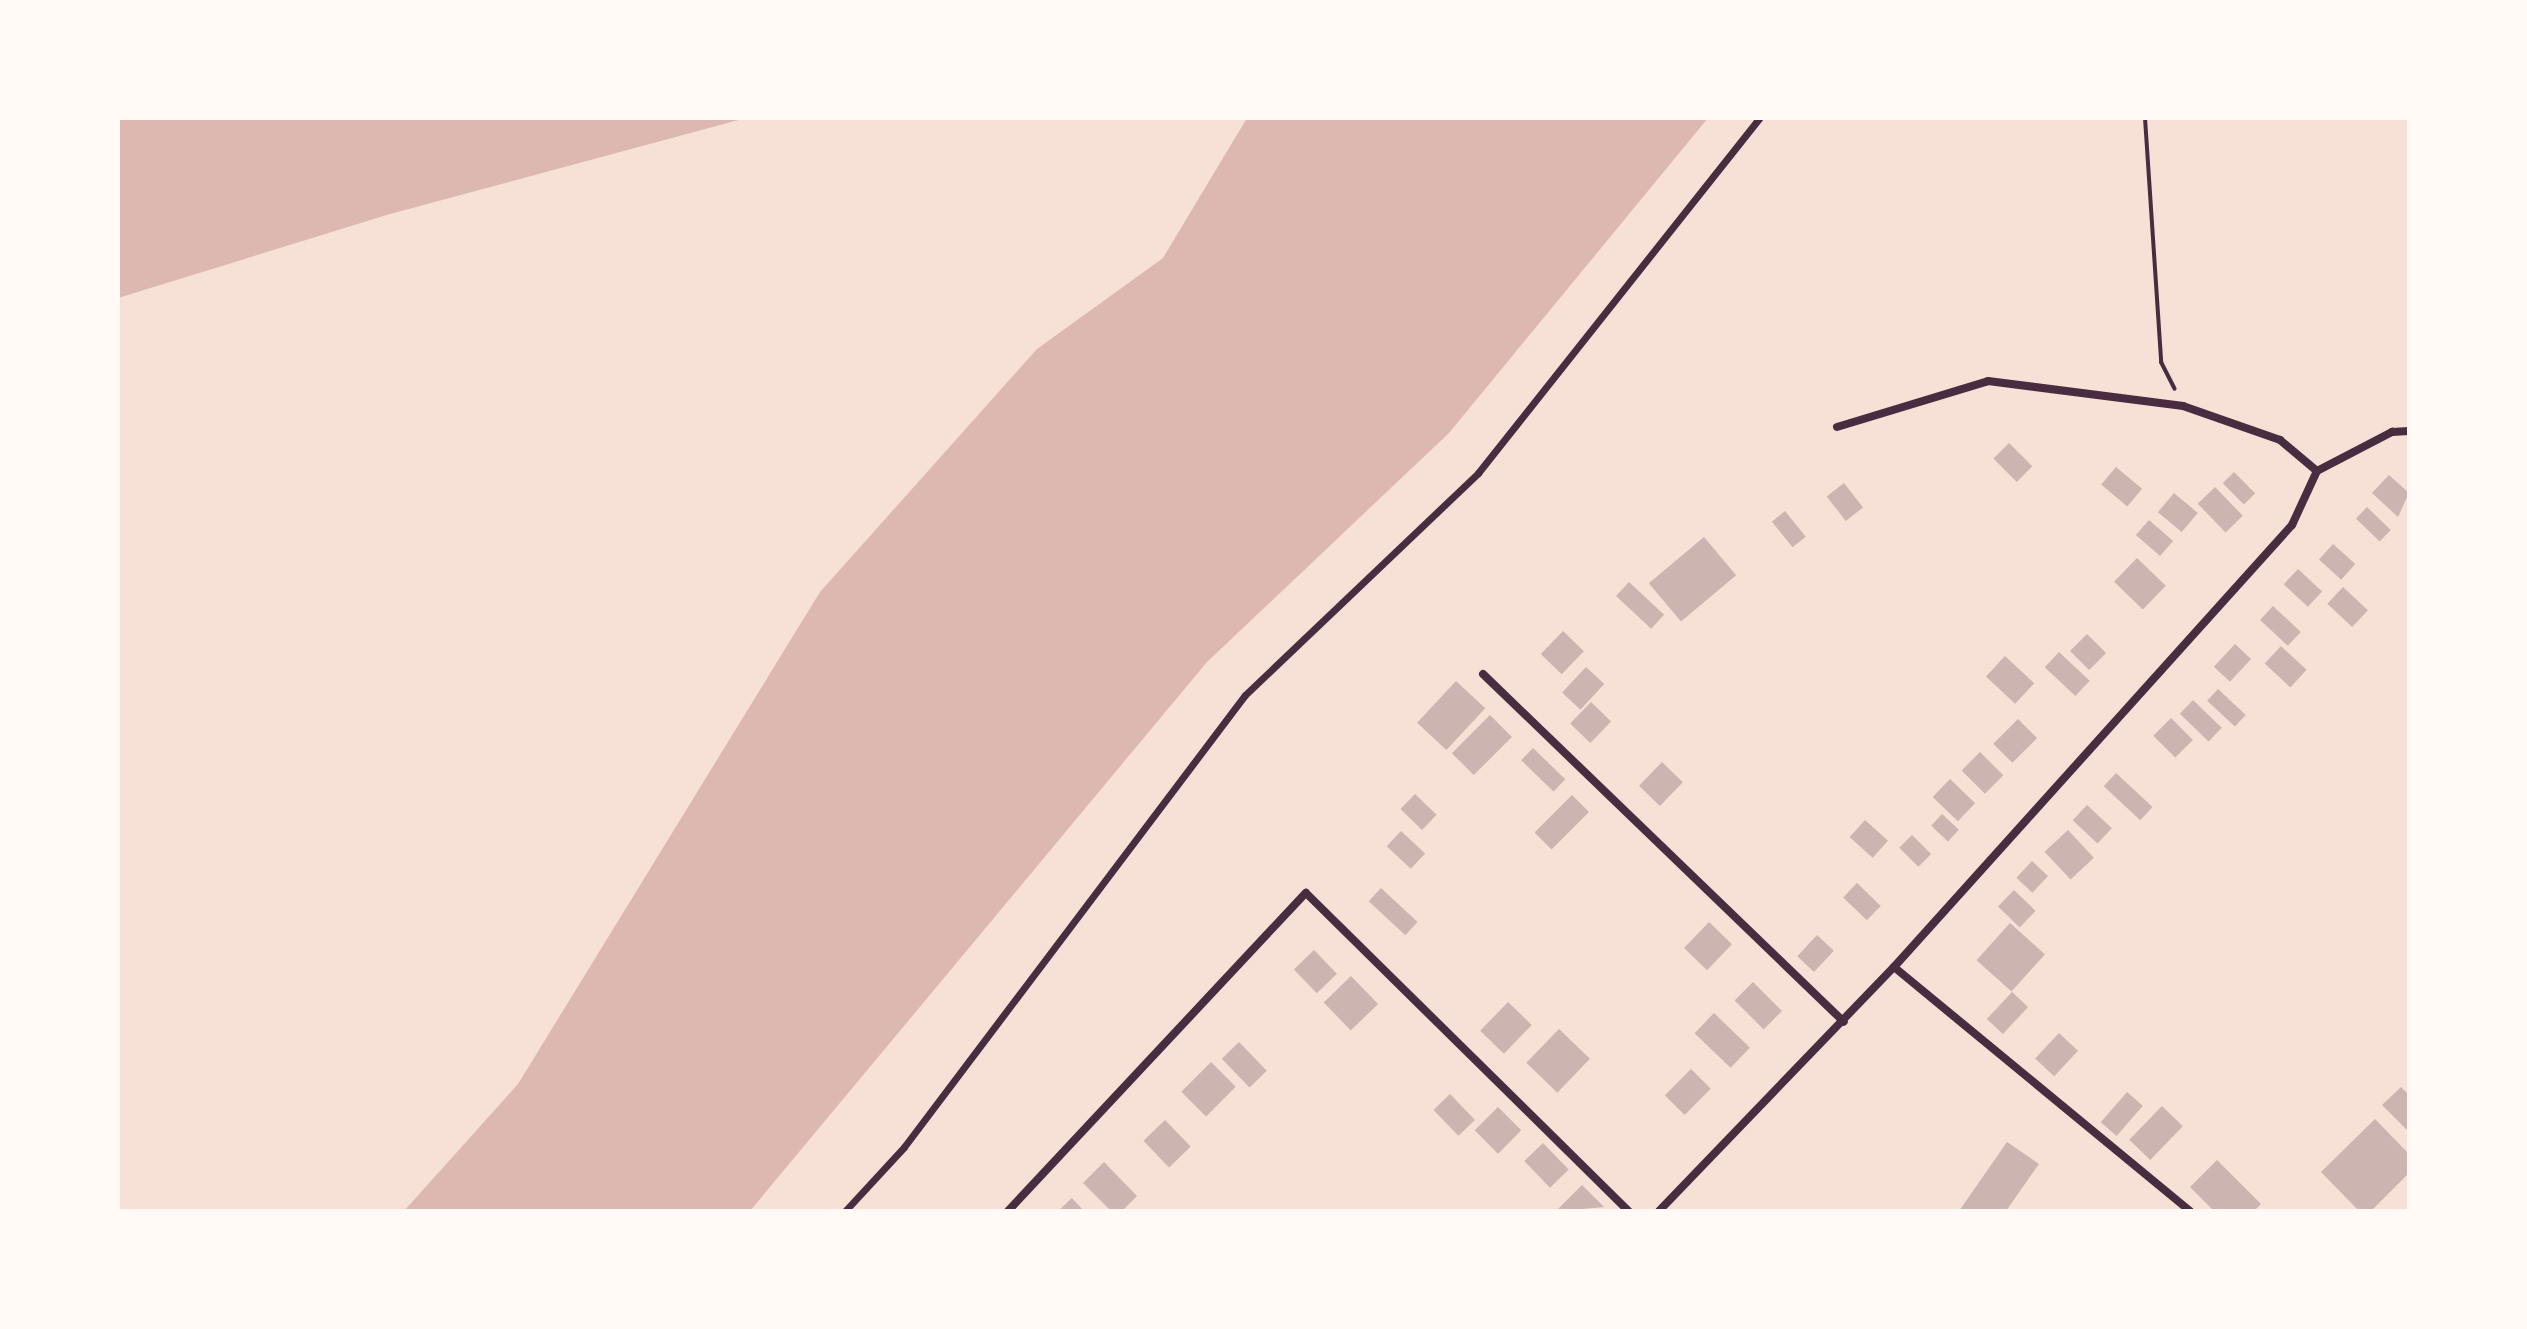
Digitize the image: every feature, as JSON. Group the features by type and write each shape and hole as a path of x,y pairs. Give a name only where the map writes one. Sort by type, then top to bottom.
{"street":[{"path":"845,1211 904,1147 1245,695 1478,473 1759,118"},
{"path":"1837,427 1988,381 2183,406 2280,440 2317,471"},
{"path":"1659,1211 1844,1022 2292,525 2317,471 2392,432 2409,431"},
{"path":"1483,674 1844,1022"},
{"path":"1008,1211 1306,893 1629,1211"},
{"path":"1894,967 2190,1211"}],"path":[{"path":"2145,118 2161,362 2183,406"}],"shaded area":[{"path":"118,118 746,118 390,214 118,298"},
{"path":"1247,118 1708,118 1449,433 1207,662 750,1211 404,1211 518,1084 820,592 1037,349 1163,258"}],"building":[{"path":"2009,443 2032,466 2017,482 1993,459"},
{"path":"2116,467 2142,489 2127,506 2101,485"},
{"path":"2234,472 2255,493 2244,505 2223,483"},
{"path":"2389,475 2409,493 2398,517 2372,493"},
{"path":"1844,483 1863,507 1846,521 1827,497"},
{"path":"2215,487 2243,516 2226,532 2198,504"},
{"path":"2174,493 2198,513 2182,532 2158,512"},
{"path":"2367,507 2391,530 2380,541 2356,519"},
{"path":"1785,511 1806,537 1793,547 1772,522"},
{"path":"2149,520 2173,541 2160,556 2136,535"},
{"path":"1704,537 1736,575 1681,622 1649,583"},
{"path":"2333,544 2355,564 2341,580 2319,560"},
{"path":"2137,558 2166,586 2143,610 2114,582"},
{"path":"2298,569 2322,592 2308,607 2284,584"},
{"path":"1629,582 1664,615 1651,629 1616,596"},
{"path":"2343,587 2368,610 2352,627 2327,604"},
{"path":"2273,606 2301,632 2288,646 2260,620"},
{"path":"1563,631 1584,651 1562,674 1541,654"},
{"path":"2087,634 2106,653 2089,670 2070,651"},
{"path":"2235,644 2251,659 2230,682 2214,667"},
{"path":"2281,646 2307,670 2290,687 2265,664"},
{"path":"2059,652 2090,681 2075,696 2045,667"},
{"path":"2005,656 2034,683 2015,704 1986,676"},
{"path":"1586,667 1604,684 1580,710 1562,693"},
{"path":"1456,681 1485,708 1446,750 1417,723"},
{"path":"2218,689 2246,715 2235,727 2207,701"},
{"path":"2193,700 2222,728 2209,741 2180,714"},
{"path":"1591,702 1611,721 1590,743 1570,724"},
{"path":"1490,715 1512,737 1474,775 1452,753"},
{"path":"2171,718 2193,740 2175,758 2153,736"},
{"path":"2018,719 2037,738 2012,763 1993,744"},
{"path":"1533,748 1565,779 1554,791 1521,760"},
{"path":"1980,752 2003,775 1985,794 1962,770"},
{"path":"1662,762 1683,782 1660,806 1639,786"},
{"path":"2116,773 2153,807 2140,820 2104,786"},
{"path":"1950,779 1975,803 1958,821 1933,797"},
{"path":"1415,794 1437,815 1422,830 1400,809"},
{"path":"1572,795 1589,812 1551,849 1535,832"},
{"path":"2087,805 2112,828 2098,844 2073,820"},
{"path":"1942,814 1959,830 1948,841 1931,826"},
{"path":"1865,820 1888,841 1873,858 1850,837"},
{"path":"2068,830 2094,858 2071,880 2045,852"},
{"path":"1401,831 1425,854 1411,869 1387,846"},
{"path":"1912,835 1931,854 1918,867 1899,848"},
{"path":"2032,861 2048,876 2032,893 2016,878"},
{"path":"1857,883 1881,906 1867,920 1843,897"},
{"path":"1381,888 1418,922 1405,935 1369,901"},
{"path":"2014,890 2036,911 2020,927 1998,907"},
{"path":"1709,922 1732,944 1707,970 1684,948"},
{"path":"2010,923 2045,954 2011,992 1977,960"},
{"path":"1817,935 1834,951 1814,972 1797,956"},
{"path":"1314,950 1337,974 1317,993 1294,969"},
{"path":"1351,976 1378,1004 1351,1030 1324,1002"},
{"path":"1753,982 1782,1011 1764,1029 1735,1000"},
{"path":"2012,992 2028,1007 2003,1034 1987,1019"},
{"path":"1508,1002 1532,1025 1504,1054 1480,1031"},
{"path":"1714,1013 1750,1048 1731,1068 1695,1033"},
{"path":"1559,1029 1590,1059 1557,1093 1526,1063"},
{"path":"2059,1033 2078,1051 2054,1076 2035,1059"},
{"path":"1239,1042 1267,1071 1250,1087 1222,1059"},
{"path":"1211,1062 1236,1087 1206,1116 1181,1092"},
{"path":"1691,1069 1711,1089 1685,1115 1665,1095"},
{"path":"2401,1087 2409,1095 2409,1132 2382,1105"},
{"path":"2127,1092 2143,1106 2117,1136 2101,1122"},
{"path":"1450,1094 1475,1120 1458,1136 1433,1110"},
{"path":"2162,1106 2183,1126 2150,1160 2129,1140"},
{"path":"1498,1107 1521,1130 1498,1154 1475,1130"},
{"path":"2375,1119 2409,1154 2409,1173 2371,1211 2359,1211 2321,1172"},
{"path":"1165,1120 1191,1147 1169,1167 1143,1141"},
{"path":"2007,1142 2039,1164 2006,1211 1959,1211"},
{"path":"1543,1143 1569,1170 1550,1188 1524,1161"},
{"path":"2217,1160 2261,1204 2254,1211 2214,1211 2190,1187"},
{"path":"1104,1162 1137,1196 1122,1211 1111,1211 1083,1183"},
{"path":"1582,1185 1604,1207 1558,1209"},
{"path":"1072,1198 1084,1211 1058,1211"}]}
